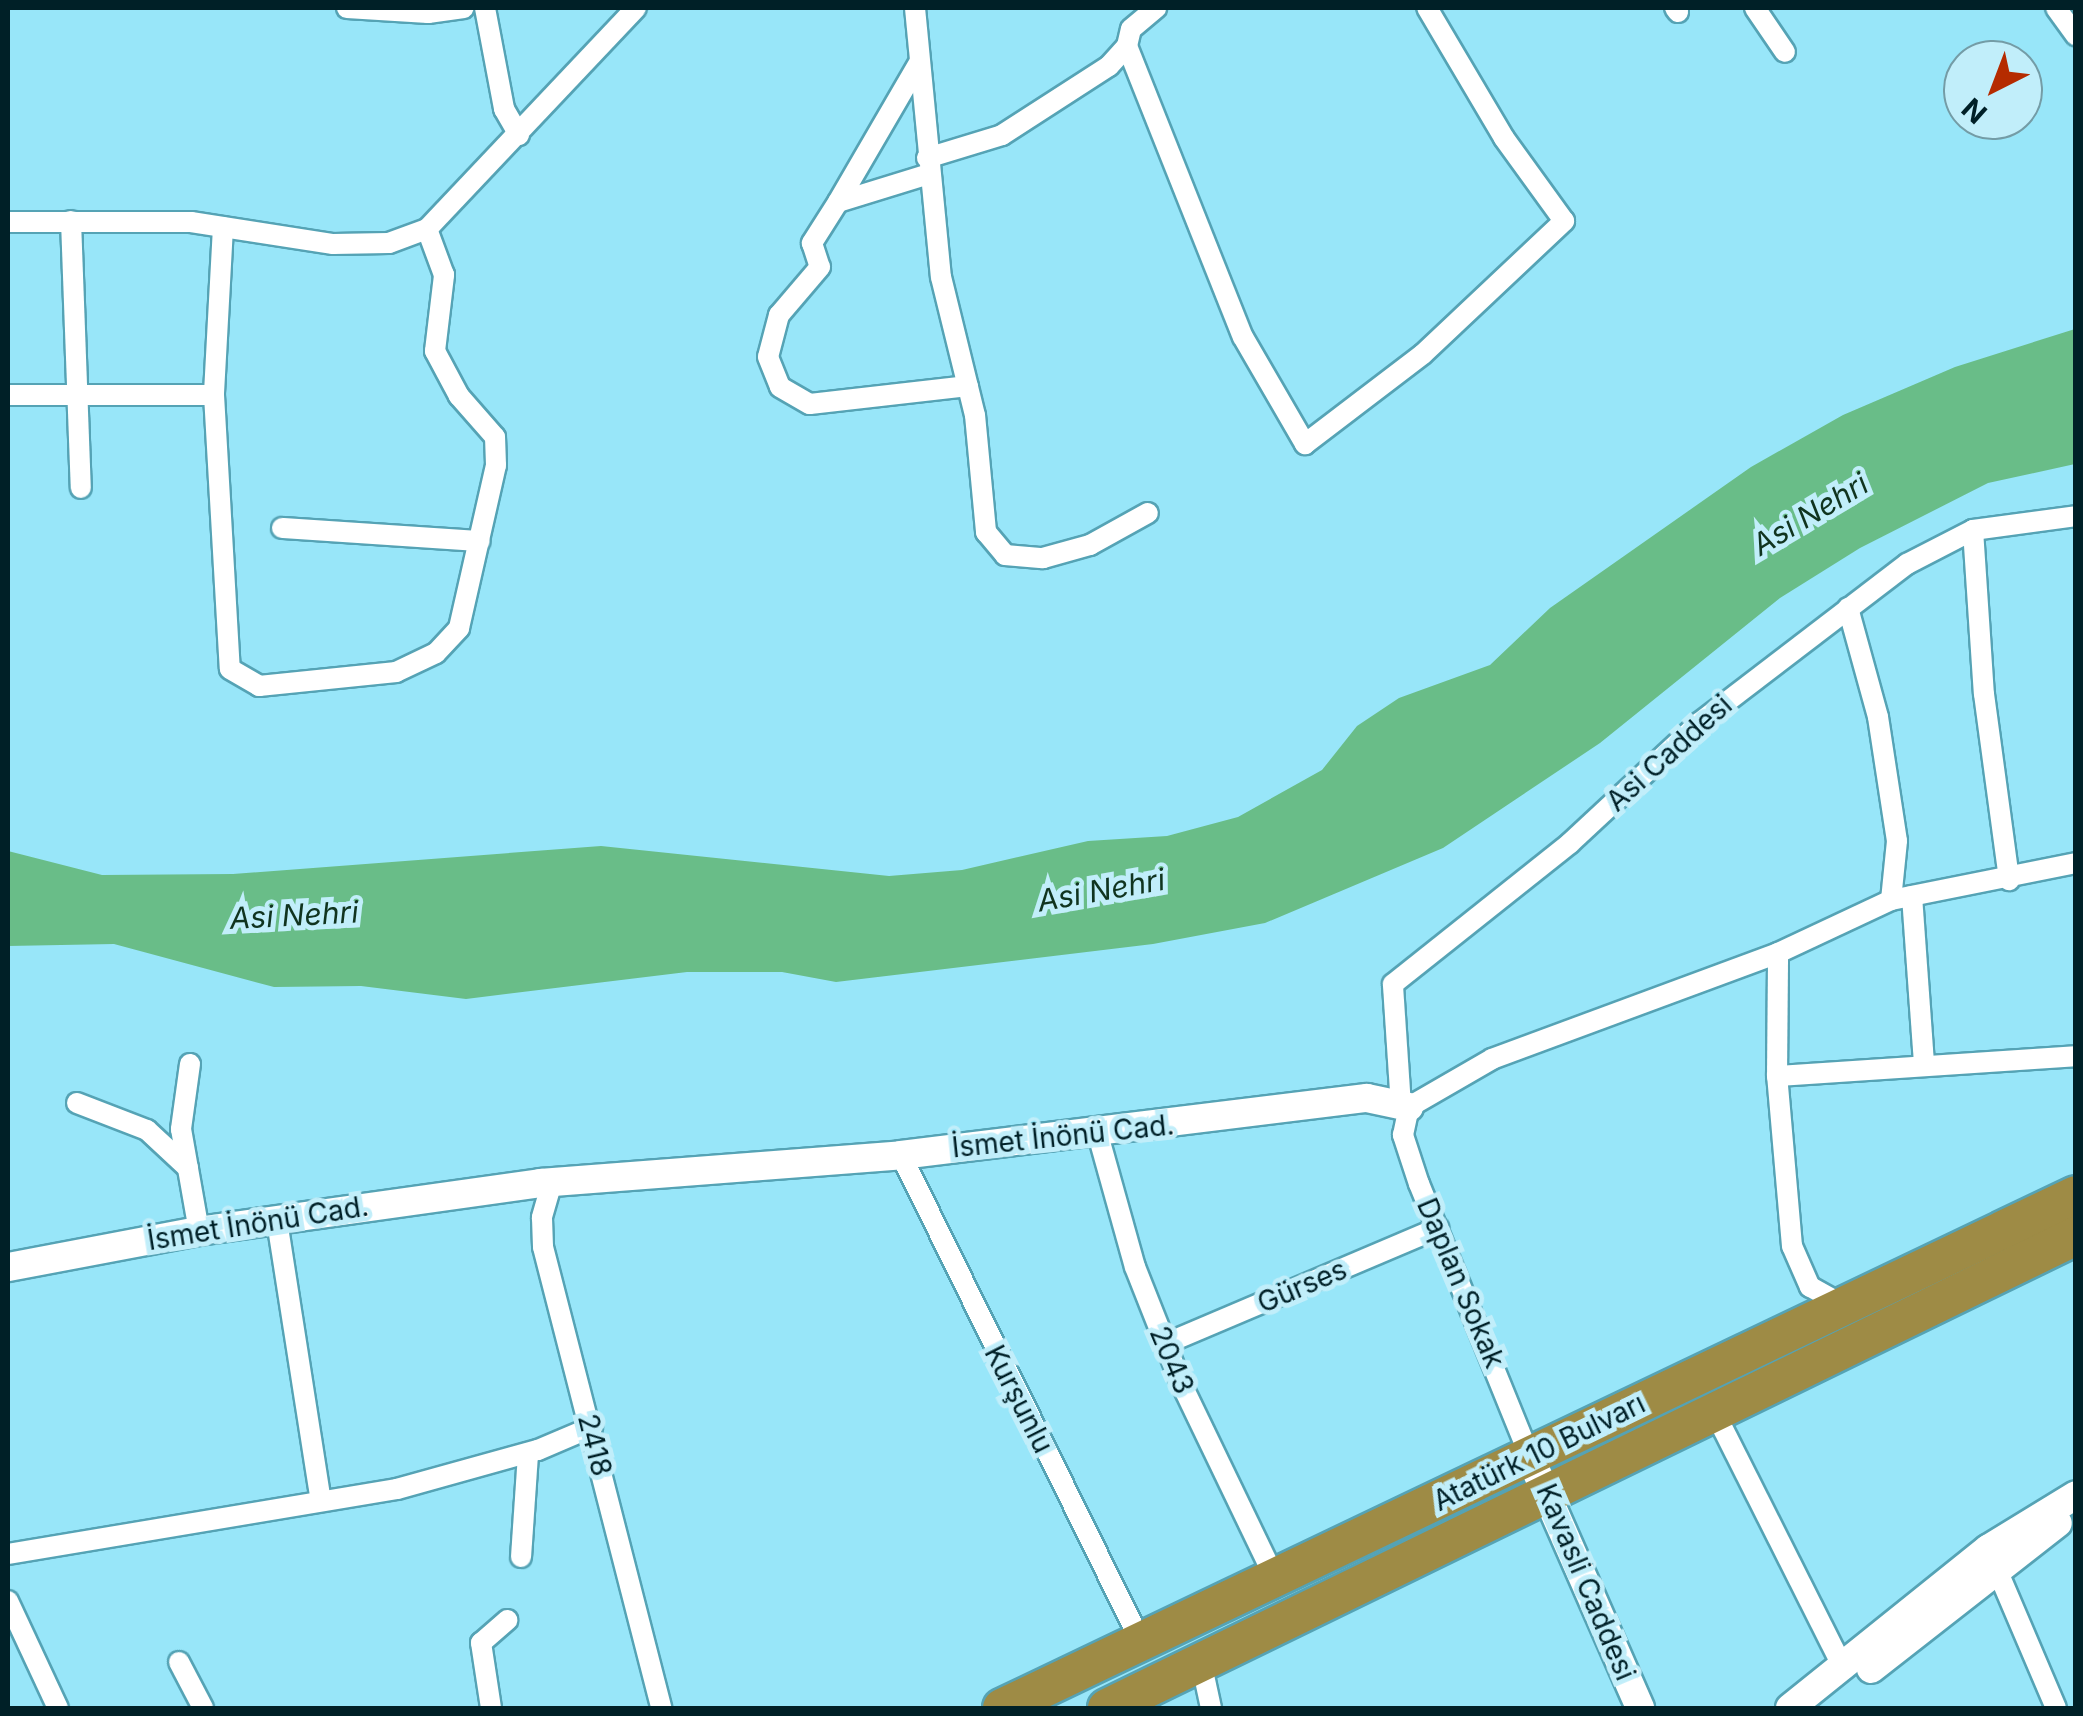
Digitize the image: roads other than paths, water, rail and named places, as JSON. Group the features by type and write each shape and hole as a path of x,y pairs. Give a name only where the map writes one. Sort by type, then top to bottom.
{"highway":[{"name":"Atatürk 10 Bulvarı","path":"1002,1708 2076,1195"},
{"name":"Atatürk 10 Bulvarı","path":"1107,1708 1202,1666 2076,1236"}],"street":[{"path":"347,8 428,13 464,8"},
{"path":"485,8 504,109 519,135"},
{"path":"8,222 223,227 333,244 389,242 427,230 636,8"},
{"path":"914,8 942,278 968,386 984,524 1005,555 1026,560 1074,550 1148,513"},
{"path":"1156,8 1130,29 1127,46 1243,337 1305,444 1423,354 1564,222 1504,138 1427,8"},
{"path":"1755,8 1784,52"},
{"path":"2056,8 2076,36"},
{"path":"838,202 1002,135 1109,66 1127,46"},
{"path":"919,63 812,242 820,267 779,316 768,357 780,386 810,404 968,386"},
{"path":"70,221 81,488"},
{"path":"223,227 214,394 230,669 241,680 258,686 315,684 422,662 459,628 480,541 496,437 459,396 435,350 444,275 427,230"},
{"path":"8,395 214,394"},
{"name":"Asi Caddesi","path":"1405,1107 1394,984 1570,843 1699,722 1907,564 1974,530 2076,516"},
{"path":"282,528 480,541"},
{"path":"1974,530 1984,694 2008,880"},
{"path":"1848,608 1878,717 1896,841 1890,900"},
{"path":"1405,1107 1492,1060 1778,953 1890,900 2008,880 2076,863"},
{"path":"1912,896 1924,1064"},
{"path":"1778,953 1776,1076 1792,1246 1810,1287 1843,1305"},
{"path":"1776,1076 2076,1056"},
{"path":"190,1064 181,1128 199,1231"},
{"name":"İsmet İnönü Cad.","path":"8,1267 199,1231 552,1182 901,1155 1367,1098 1405,1107"},
{"path":"77,1103 147,1130 188,1168"},
{"name":"Daplan Sokak","path":"1405,1107 1403,1135 1530,1456"},
{"name":"2043","path":"1097,1131 1135,1266 1166,1344 1275,1578"},
{"name":"Kurşunlu","path":"901,1155 1141,1642"},
{"name":"2418","path":"552,1182 542,1218 543,1247 661,1708"},
{"path":"277,1221 320,1496"},
{"name":"Gürses","path":"1166,1344 1438,1228"},
{"path":"1715,1412 1844,1669"},
{"path":"8,1554 320,1496 397,1488 528,1452 592,1427"},
{"path":"521,1557 528,1452"},
{"name":"Kavasli Caddesi","path":"1530,1456 1552,1494 1640,1708"},
{"path":"1790,1708 2076,1495"},
{"path":"1818,1708 1993,1560 2076,1509"},
{"path":"1993,1560 2056,1708"},
{"path":"8,1601 58,1708"},
{"path":"492,1708 480,1644 506,1620"},
{"path":"179,1662 203,1708"},
{"path":"1202,1666 1212,1708"}],"water":[{"name":"Asi Nehri","path":"2075,329 2075,464 1988,483 1860,548 1780,598 1600,743 1443,848 1265,923 1153,944 836,982 782,972 687,972 466,999 361,986 274,987 114,944 8,946 8,851 102,875 233,874 601,846 889,876 962,870 1088,841 1167,836 1238,817 1322,770 1357,726 1399,698 1490,665 1550,608 1751,467 1843,415 1955,367"}]}
